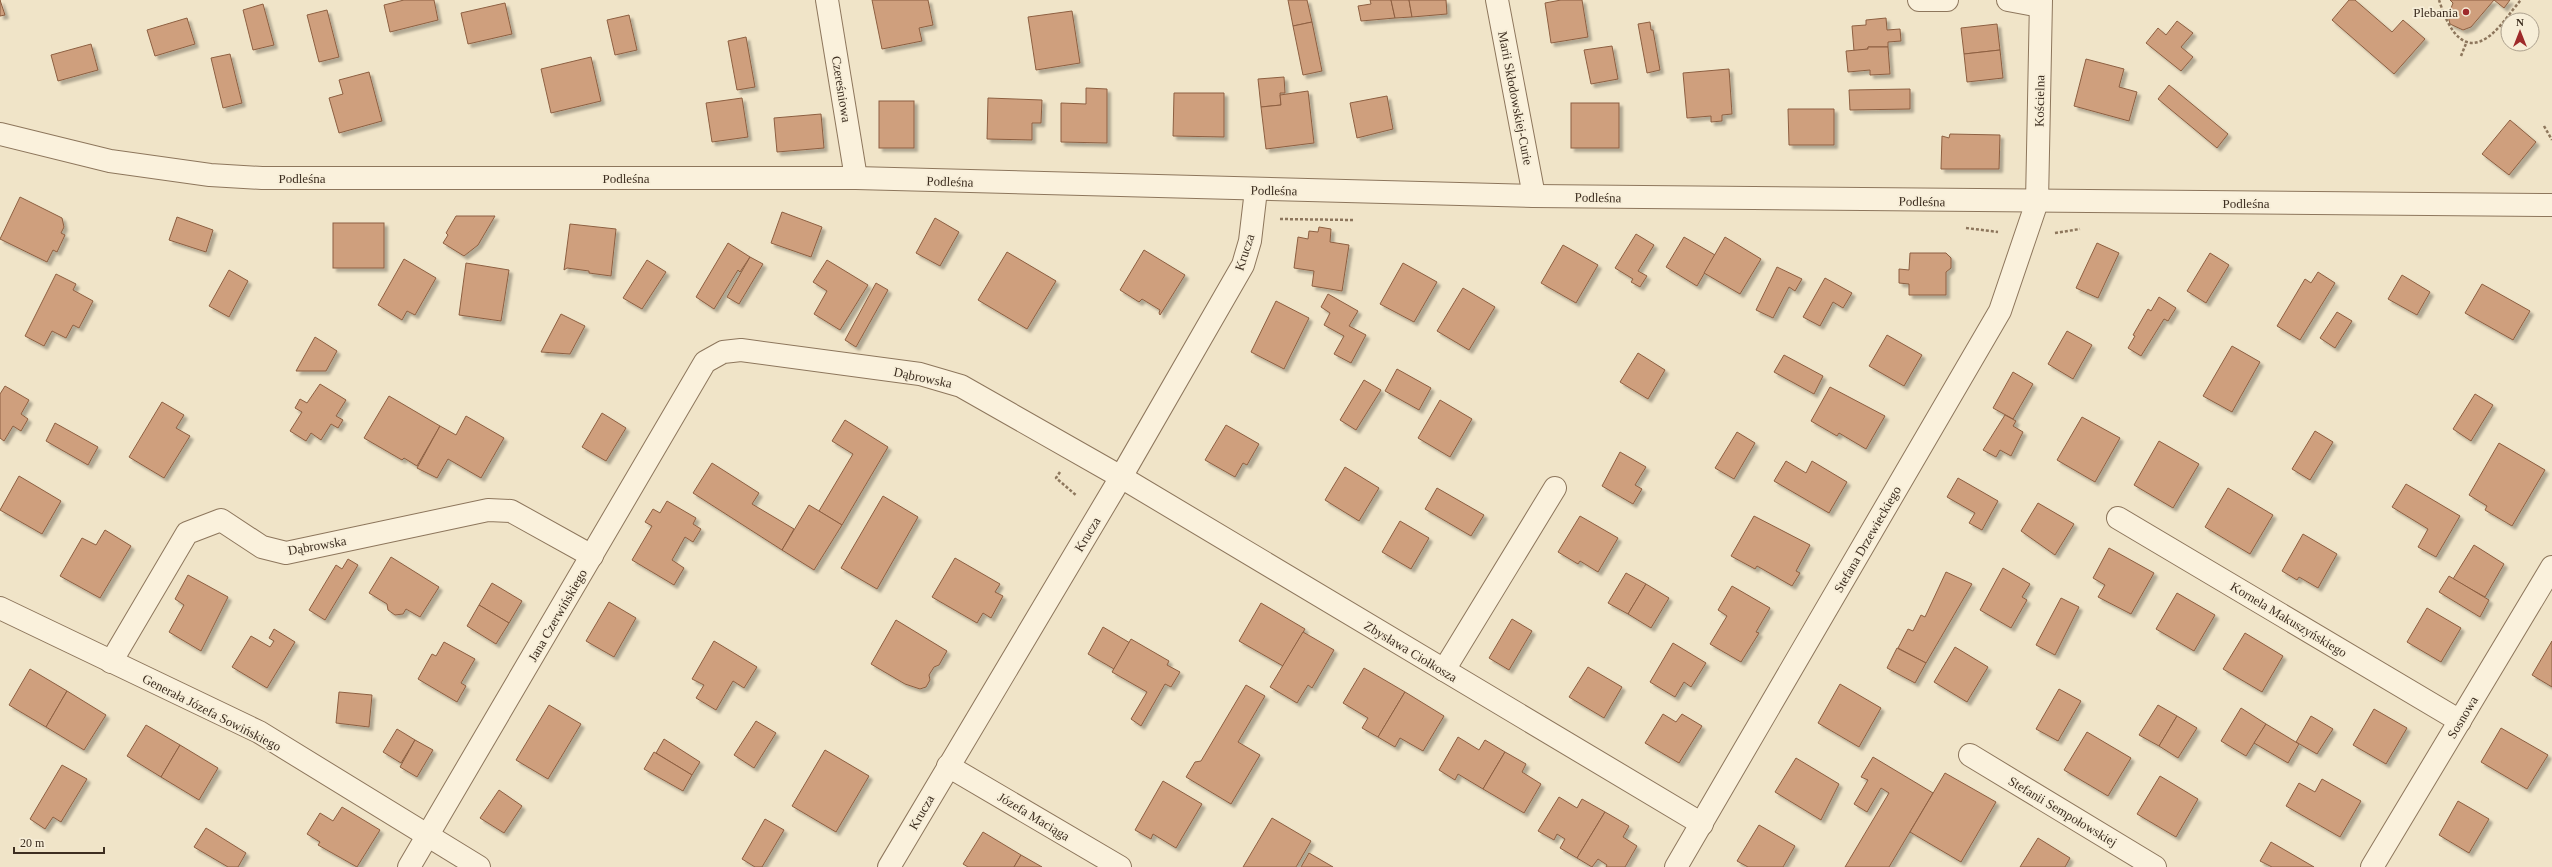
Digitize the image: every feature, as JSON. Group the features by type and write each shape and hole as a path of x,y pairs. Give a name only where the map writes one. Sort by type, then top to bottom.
{"street":[{"name":"Czereśniowa","path":"828,0 856,178"},
{"name":"Marii Skłodowskiej-Curie","path":"1497,0 1534,196"},
{"path":"1919,0 1947,0"},
{"path":"2008,0 2041,3"},
{"name":"Kościelna","path":"2037,202 2041,3"},
{"name":"Podleśna","path":"0,134 110,161 210,174 262,178 856,178 1256,190 1534,196 2037,202 2552,205"},
{"name":"Krucza","path":"889,867 1121,477 1243,265 1250,241 1256,190"},
{"name":"Stefana Drzewieckiego","path":"1676,867 2000,311 2037,202"},
{"name":"Dąbrowska","path":"704,362 723,352 741,350 920,374 962,386 1121,477"},
{"name":"Jana Czerwińskiego","path":"409,867 704,362"},
{"name":"Zbysława Ciołkosza","path":"1121,477 1702,824"},
{"path":"1444,670 1555,488"},
{"name":"Dąbrowska","path":"111,662 187,533 221,520 262,547 286,553 488,510 511,511 592,556"},
{"name":"Kornela Makuszyńskiego","path":"2118,518 2460,720"},
{"name":"Sosnowa","path":"2372,867 2552,567"},
{"name":"Generała Józefa Sowińskiego","path":"0,608 259,732 478,867"},
{"name":"Stefanii Sempołowskiej","path":"1970,755 2155,867"},
{"name":"Józefa Maciąga","path":"948,766 1120,867"}],"path":[{"path":"2439,0 2448,26 2458,38 2478,42 2486,39 2521,0"},
{"path":"2461,56 2467,41"},
{"path":"2544,126 2552,140"}],"building":[{"path":"0,0 5,15 0,16"},
{"path":"404,0 434,0 438,20 390,32 384,5"},
{"path":"872,0 928,0 933,25 919,28 922,41 882,49"},
{"path":"1288,0 1307,0 1312,22 1293,26"},
{"path":"1370,0 1391,0 1395,18 1361,21 1358,6 1371,4"},
{"path":"1391,0 1409,0 1412,17 1395,18"},
{"path":"1409,0 1446,0 1447,14 1412,17"},
{"path":"1561,0 1582,0 1588,37 1551,43 1545,3"},
{"path":"2349,0 2355,0 2392,32 2403,20 2425,39 2394,74 2332,20"},
{"name":"Plebania","path":"2450,0 2494,0 2471,27 2463,30 2450,24 2448,16 2453,3"},
{"name":"Plebania","path":"2494,0 2510,0 2504,8"},
{"path":"505,3 512,34 468,44 461,13"},
{"path":"263,4 274,45 253,50 243,10"},
{"path":"327,10 339,57 319,62 307,15"},
{"path":"1072,11 1080,63 1036,70 1028,17"},
{"path":"629,15 637,50 615,55 607,20"},
{"path":"187,18 195,44 155,56 147,30"},
{"path":"1886,18 1887,30 1900,29 1901,41 1888,42 1888,47 1868,47 1868,49 1854,51 1852,26 1866,25 1866,20"},
{"path":"2177,21 2193,33 2181,47 2193,57 2181,71 2146,43 2158,28 2166,35"},
{"path":"1312,22 1322,71 1303,75 1293,26"},
{"path":"1650,22 1651,30 1653,30 1660,70 1647,73 1638,24"},
{"path":"1997,24 2000,50 1964,54 1961,28"},
{"path":"746,37 755,87 737,90 728,41"},
{"path":"91,44 98,70 58,81 51,55"},
{"path":"1612,46 1618,79 1591,84 1584,50"},
{"path":"1868,47 1888,47 1890,74 1870,75 1870,70 1848,72 1846,51 1868,49"},
{"path":"2000,50 2003,78 1967,82 1964,54"},
{"path":"230,54 242,103 223,108 211,58"},
{"path":"591,57 601,101 551,113 541,69"},
{"path":"2086,59 2124,69 2119,87 2137,92 2129,121 2074,106"},
{"path":"1729,69 1732,114 1722,115 1722,121 1711,122 1711,116 1687,118 1683,73"},
{"path":"369,72 382,121 339,133 329,98 343,94 339,80"},
{"path":"1284,77 1285,93 1280,93 1281,105 1261,107 1258,79"},
{"path":"2169,85 2228,134 2217,148 2158,99"},
{"path":"1086,88 1107,89 1107,143 1061,142 1061,103 1086,104"},
{"path":"1910,89 1910,109 1850,110 1849,90"},
{"path":"1308,91 1314,143 1266,149 1261,107 1281,105 1280,95"},
{"path":"1174,93 1224,93 1224,137 1173,136"},
{"path":"1387,96 1393,129 1357,138 1350,103"},
{"path":"742,98 748,137 712,142 706,103"},
{"path":"988,98 1042,100 1041,123 1032,123 1032,140 987,139"},
{"path":"879,101 914,101 914,148 879,148"},
{"path":"1571,103 1619,103 1619,148 1571,148"},
{"path":"1788,109 1834,109 1834,145 1789,145"},
{"path":"821,114 824,148 777,152 774,118"},
{"path":"2510,120 2536,142 2509,175 2482,154"},
{"path":"1950,134 2000,135 1999,169 1941,169 1942,136 1949,138"},
{"path":"20,197 62,218 64,227 61,233 65,235 57,252 53,250 47,262 0,239"},
{"path":"782,212 822,227 811,257 771,243"},
{"path":"456,216 495,216 478,245 464,256 443,243 448,235 446,233"},
{"path":"177,217 213,230 206,252 169,240"},
{"path":"935,218 959,232 940,266 916,253"},
{"path":"333,223 384,223 384,268 333,268"},
{"path":"570,224 616,229 611,276 567,268 564,270"},
{"path":"1319,227 1331,229 1330,242 1349,245 1342,291 1312,286 1314,271 1294,268 1298,237 1308,239 1309,231 1318,232"},
{"path":"1636,234 1654,245 1638,271 1647,276 1640,287 1631,282 1633,279 1615,268"},
{"path":"1684,237 1715,255 1697,286 1666,267"},
{"path":"1725,237 1761,259 1740,294 1704,273"},
{"path":"728,243 750,257 740,272 738,270 714,309 696,297"},
{"path":"2097,243 2119,253 2098,298 2076,288"},
{"path":"1563,245 1598,265 1576,303 1541,283"},
{"path":"1144,250 1185,275 1160,315 1160,310 1142,299 1139,302 1120,290"},
{"path":"1007,252 1056,281 1027,329 978,300"},
{"path":"1910,253 1946,253 1951,258 1951,268 1946,272 1946,295 1909,295 1909,284 1899,283 1899,269 1909,270"},
{"path":"2210,253 2229,265 2206,303 2187,291"},
{"path":"750,257 763,264 739,304 727,297"},
{"path":"404,259 436,278 415,315 407,311 402,320 378,305"},
{"path":"647,260 666,272 642,309 623,298"},
{"path":"827,260 868,285 840,330 814,314 827,291 813,282"},
{"path":"466,263 509,270 501,321 459,315"},
{"path":"1403,263 1437,282 1414,322 1380,304"},
{"path":"1777,267 1802,279 1795,291 1789,287 1773,318 1756,310"},
{"path":"229,270 248,281 229,317 209,306"},
{"path":"2318,272 2335,283 2300,340 2277,326 2305,279 2311,283"},
{"path":"56,274 76,284 73,290 93,301 79,328 73,325 66,338 52,331 44,346 25,336"},
{"path":"2402,275 2430,292 2417,315 2388,299"},
{"path":"1825,278 1852,293 1843,308 1833,302 1820,326 1803,317"},
{"path":"876,283 888,290 856,347 845,340"},
{"path":"2482,284 2530,311 2513,340 2465,313"},
{"path":"1463,288 1495,307 1469,350 1437,331"},
{"path":"1328,294 1358,311 1349,326 1366,335 1351,363 1334,354 1344,336 1324,325 1330,313 1321,307"},
{"path":"2159,297 2176,308 2168,321 2164,319 2141,356 2128,348 2135,336 2133,335 2148,309 2151,311"},
{"path":"1276,301 1309,318 1284,369 1251,352"},
{"path":"2337,312 2352,321 2335,348 2320,338"},
{"path":"561,314 585,326 570,354 541,352"},
{"path":"2067,331 2092,345 2073,379 2048,364"},
{"path":"1887,335 1922,355 1904,386 1869,366"},
{"path":"315,337 337,351 326,371 296,371"},
{"path":"2232,346 2260,362 2232,412 2203,396"},
{"path":"1638,353 1665,370 1648,399 1620,382"},
{"path":"1784,355 1823,376 1814,394 1774,372"},
{"path":"1397,369 1431,388 1419,410 1385,391"},
{"path":"2013,372 2033,384 2013,419 1993,408"},
{"path":"1364,380 1381,390 1356,430 1340,420"},
{"path":"320,384 346,400 336,416 343,420 338,428 331,424 321,440 311,433 306,441 290,431 302,412 295,408 300,399 307,403"},
{"path":"5,386 29,400 21,414 28,419 21,431 13,426 4,441 0,438 0,394"},
{"path":"1830,387 1885,416 1866,449 1839,433 1837,436 1811,421"},
{"path":"2475,394 2493,405 2471,441 2453,429"},
{"path":"389,396 440,426 417,466 404,458 402,460 364,438"},
{"path":"1440,400 1472,419 1450,457 1418,438"},
{"path":"162,402 184,415 176,428 190,436 164,478 129,457"},
{"path":"602,413 626,428 606,461 582,447"},
{"path":"2005,415 2016,421 2013,426 2023,432 2011,456 2000,450 1996,457 1983,450"},
{"path":"466,416 504,438 481,478 448,459 437,478 417,468 440,426 456,435"},
{"path":"2082,417 2120,438 2095,482 2057,460"},
{"path":"845,420 888,447 842,525 819,511 853,454 832,441"},
{"path":"55,423 98,447 88,465 46,441"},
{"path":"1226,425 1259,444 1247,465 1243,463 1235,477 1205,460"},
{"path":"2315,431 2333,442 2310,480 2292,469"},
{"path":"1737,432 1755,443 1734,479 1715,468"},
{"path":"2159,441 2199,464 2173,508 2134,485"},
{"path":"2499,443 2545,470 2512,526 2485,510 2487,506 2469,495"},
{"path":"1620,452 1646,467 1635,485 1642,489 1633,504 1602,486"},
{"path":"1786,461 1806,473 1812,461 1847,482 1829,513 1774,481"},
{"path":"712,463 759,493 752,504 794,529 782,550 693,493"},
{"path":"1345,467 1379,488 1359,521 1325,500"},
{"path":"19,476 61,501 42,534 0,510"},
{"path":"1958,478 1998,501 1982,530 1969,523 1975,513 1947,497"},
{"path":"2406,484 2460,516 2436,557 2418,547 2428,529 2392,507"},
{"path":"1437,488 1484,515 1471,536 1425,509"},
{"path":"2228,488 2273,515 2250,554 2205,527"},
{"path":"883,496 918,517 877,589 841,568"},
{"path":"667,501 696,518 693,524 701,529 693,542 685,537 672,560 684,568 674,585 632,560 652,526 645,522 653,509 660,513"},
{"path":"2038,503 2074,524 2055,555 2021,531"},
{"path":"809,505 842,525 814,570 782,550"},
{"path":"1580,516 1618,538 1598,572 1580,561 1578,564 1558,552"},
{"path":"1754,516 1810,545 1796,571 1800,573 1792,586 1757,566 1755,569 1731,556"},
{"path":"1400,521 1429,538 1411,569 1382,552"},
{"path":"105,530 131,546 100,598 60,576 82,538 96,545"},
{"path":"2303,534 2337,554 2318,588 2299,577 2297,580 2282,571"},
{"path":"2474,545 2504,564 2485,597 2453,579"},
{"path":"2109,548 2154,573 2131,614 2098,597 2105,585 2093,578"},
{"path":"391,557 439,587 420,617 406,609 403,614 395,615 388,610 387,604 369,593"},
{"path":"955,558 1000,584 995,592 1003,596 991,618 983,613 977,623 932,597"},
{"path":"348,559 358,565 325,620 309,610 336,565 342,569"},
{"path":"2003,568 2030,584 2022,597 2027,600 2011,628 1980,610"},
{"path":"1946,572 1972,584 1926,663 1898,648 1908,629 1913,631 1921,615 1925,617"},
{"path":"1626,573 1646,584 1628,614 1608,603"},
{"path":"188,575 228,597 201,651 169,632 184,605 175,599"},
{"path":"2449,576 2489,600 2480,617 2439,592"},
{"path":"492,583 522,601 509,623 479,605"},
{"path":"1646,584 1669,598 1651,628 1628,614"},
{"path":"1732,586 1770,608 1756,632 1759,633 1741,662 1710,644 1727,616 1718,610"},
{"path":"2177,593 2215,615 2194,651 2156,629"},
{"path":"2061,598 2079,607 2055,655 2036,645"},
{"path":"609,602 636,618 614,657 586,641"},
{"path":"1261,603 1305,629 1283,666 1239,641"},
{"path":"479,605 509,623 496,644 467,626"},
{"path":"2427,608 2461,628 2441,662 2407,642"},
{"path":"1512,619 1532,631 1509,670 1489,658"},
{"path":"896,620 947,651 939,665 934,667 929,675 930,680 926,687 920,689 905,684 871,664"},
{"path":"1103,627 1130,643 1114,669 1088,654"},
{"path":"274,629 295,642 267,688 232,667 251,636 270,647 274,641 269,638"},
{"path":"1303,632 1334,650 1312,688 1308,685 1297,703 1270,687"},
{"path":"2245,633 2283,656 2262,692 2223,669"},
{"path":"1131,639 1169,661 1167,665 1180,672 1171,687 1165,684 1141,726 1131,719 1147,692 1112,672"},
{"path":"714,641 757,667 744,688 733,681 716,710 696,698 704,685 692,679"},
{"path":"2552,641 2552,687 2532,675"},
{"path":"444,642 475,659 461,683 466,686 457,702 418,679 432,654 436,656"},
{"path":"1673,643 1706,663 1691,687 1684,682 1675,697 1650,682"},
{"path":"1955,647 1988,667 1967,702 1934,682"},
{"path":"1897,648 1926,663 1915,683 1887,668"},
{"path":"1588,667 1622,687 1604,718 1569,697"},
{"path":"1364,668 1405,692 1378,737 1362,728 1368,718 1343,703"},
{"path":"30,669 67,691 46,727 9,705"},
{"path":"1840,684 1881,708 1859,747 1818,723"},
{"path":"1246,685 1265,696 1238,742 1260,755 1231,804 1186,777 1195,762 1201,761"},
{"path":"2059,689 2081,701 2058,741 2036,729"},
{"path":"67,691 106,715 84,750 46,727"},
{"path":"339,692 372,695 369,727 336,723"},
{"path":"1405,692 1444,716 1423,751 1400,738 1395,747 1378,737"},
{"path":"549,705 581,724 548,779 516,760"},
{"path":"2158,705 2177,716 2159,746 2139,735"},
{"path":"2241,708 2266,724 2246,756 2221,741"},
{"path":"2374,709 2407,728 2386,764 2353,745"},
{"path":"1663,714 1676,722 1682,714 1702,726 1679,763 1645,743"},
{"path":"2177,716 2197,728 2178,758 2159,746"},
{"path":"2311,716 2333,729 2317,754 2296,742"},
{"path":"756,721 776,733 754,768 734,755"},
{"path":"2266,724 2299,744 2288,763 2254,743"},
{"path":"146,725 180,745 161,777 127,756"},
{"path":"2501,728 2548,755 2527,789 2481,762"},
{"path":"397,729 415,740 401,763 383,752"},
{"path":"2087,732 2131,758 2108,796 2064,770"},
{"path":"1458,737 1479,750 1485,740 1505,752 1483,789 1458,774 1455,780 1439,770"},
{"path":"664,739 700,762 692,775 656,753"},
{"path":"415,740 433,750 417,777 400,767"},
{"path":"180,745 218,768 199,800 161,777"},
{"path":"825,750 869,776 836,832 792,806"},
{"path":"654,752 692,775 683,791 644,769"},
{"path":"1505,752 1526,764 1522,772 1541,784 1524,813 1483,789"},
{"path":"1873,757 1933,793 1889,867 1845,867 1889,793 1881,788 1867,812 1854,804 1868,780 1861,777"},
{"path":"1796,758 1839,784 1821,820 1775,792"},
{"path":"62,765 87,779 61,822 53,817 45,829 30,819"},
{"path":"1945,773 1996,802 1961,862 1910,832"},
{"path":"2160,776 2198,799 2176,837 2137,814"},
{"path":"2322,779 2361,801 2340,837 2286,806 2299,783 2315,792"},
{"path":"1163,781 1202,804 1176,848 1153,834 1151,839 1135,830"},
{"path":"499,790 522,806 504,833 480,818"},
{"path":"1559,797 1577,808 1582,799 1605,812 1577,858 1560,848 1565,839 1557,834 1554,840 1538,831"},
{"path":"2458,801 2489,819 2469,853 2439,835"},
{"path":"342,807 380,830 357,867 318,845 320,842 307,834 320,813 333,821"},
{"path":"1605,812 1629,826 1623,837 1637,846 1625,867 1606,867 1607,865 1598,859 1592,867 1577,858"},
{"path":"1272,818 1311,841 1296,867 1243,867"},
{"path":"765,819 784,830 762,867 755,867 742,859"},
{"path":"1759,825 1795,846 1783,867 1748,867 1737,861"},
{"path":"206,828 246,853 238,867 228,867 194,847"},
{"path":"983,832 1021,855 1014,867 968,867 963,864"},
{"path":"2038,838 2070,858 2065,867 2020,867"},
{"path":"2271,842 2314,867 2272,867 2260,861"},
{"path":"1309,853 1333,867 1301,867"},
{"path":"1021,855 1042,867 1014,867"}],"place":[{"name":"Plebania","path":"2466,12"}]}
